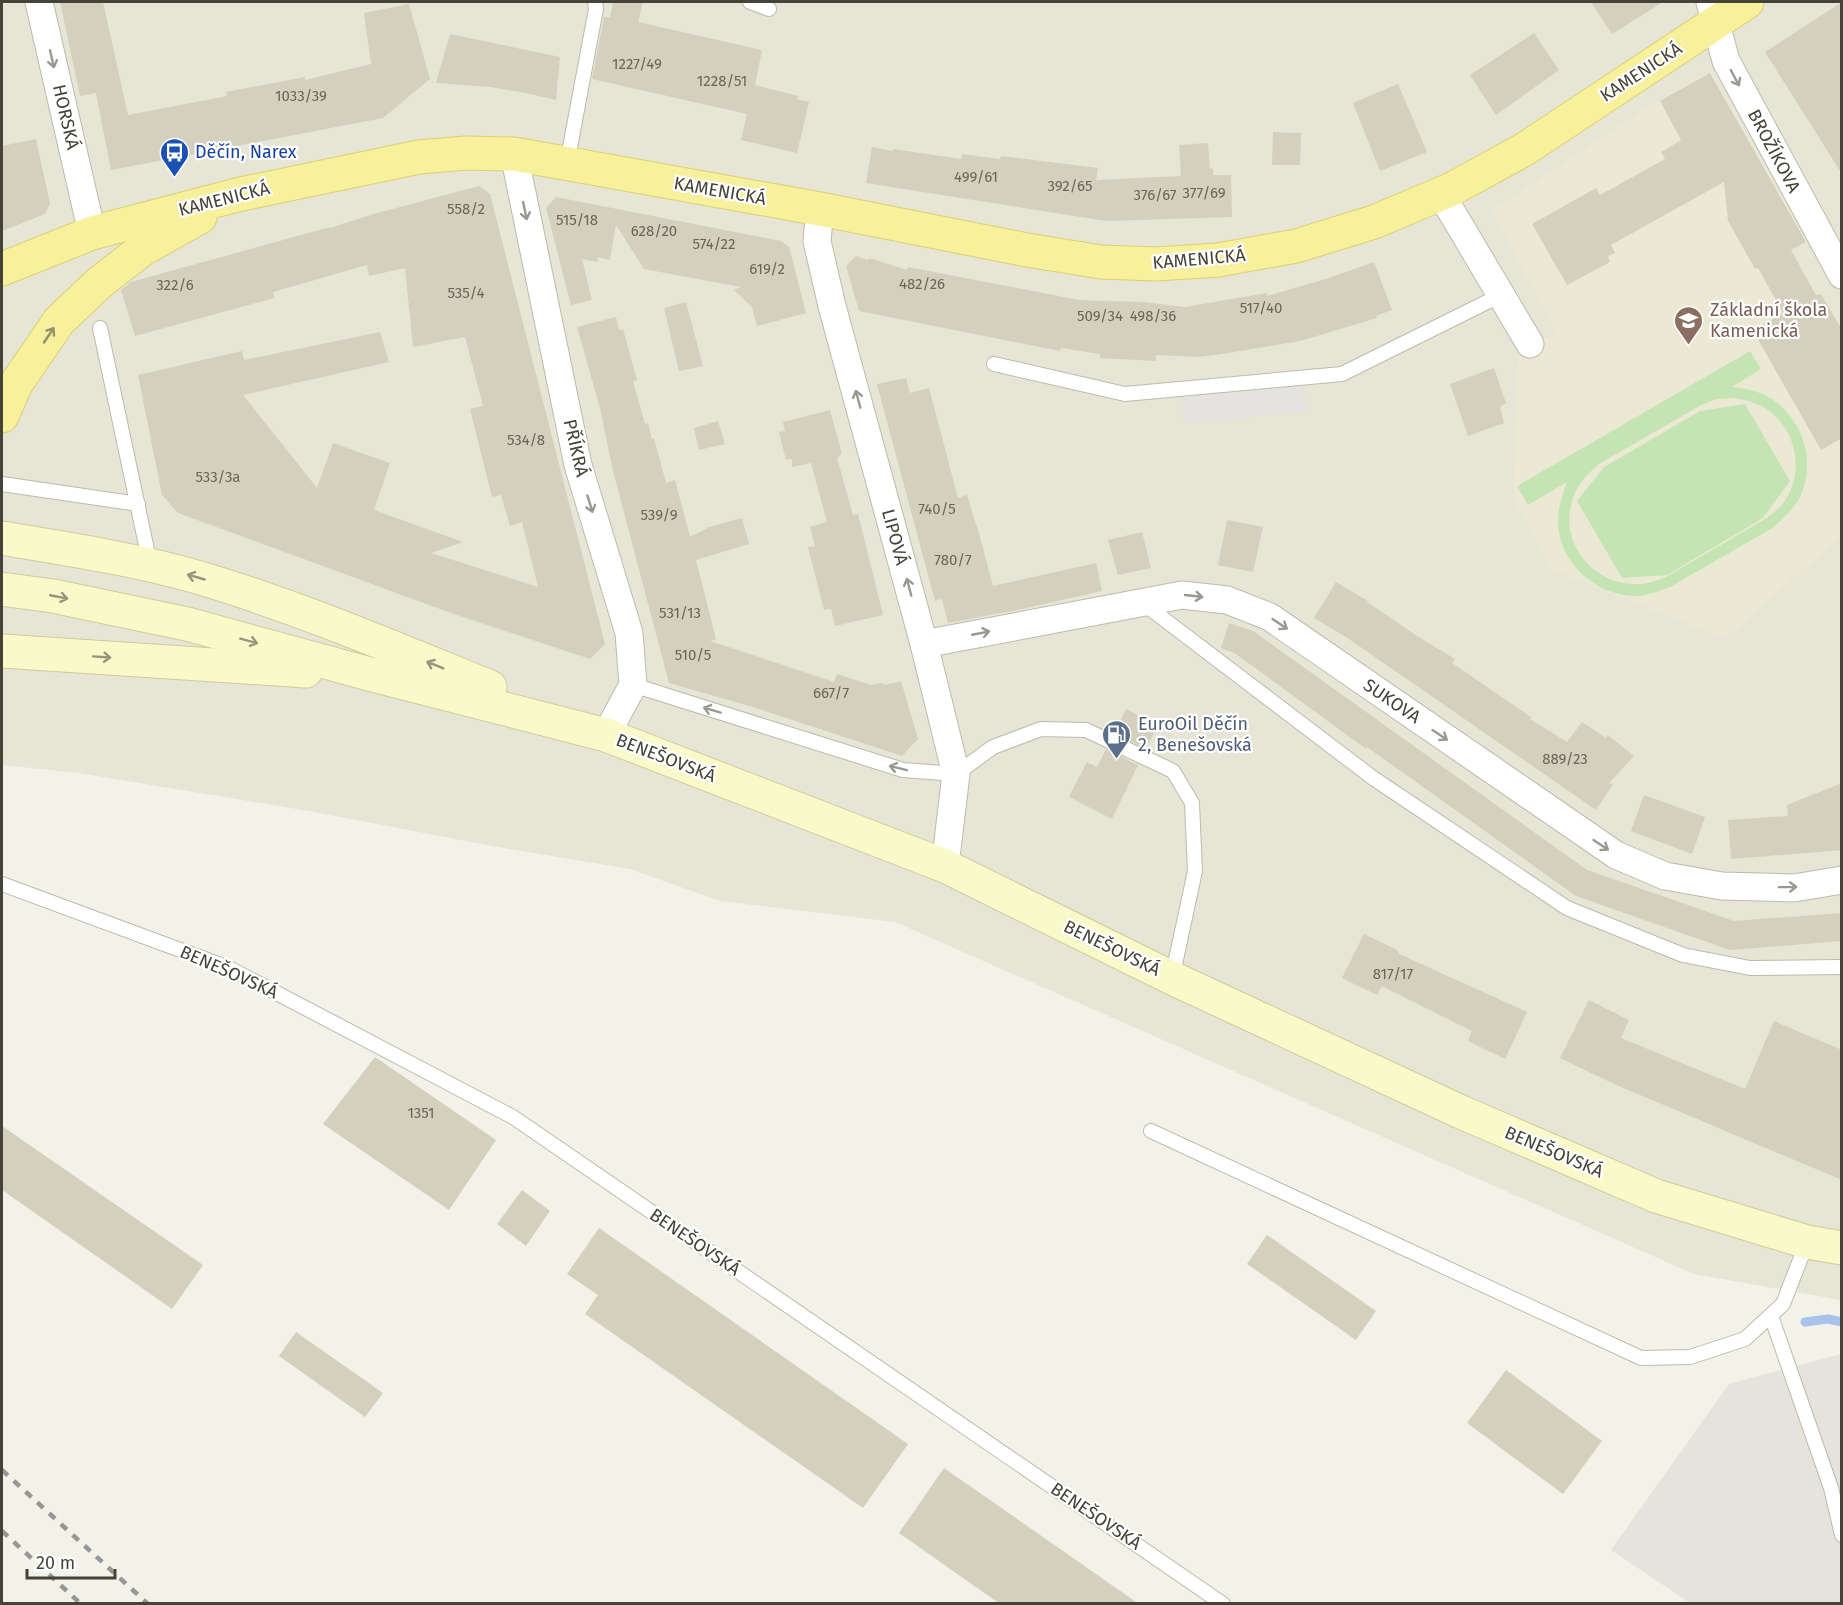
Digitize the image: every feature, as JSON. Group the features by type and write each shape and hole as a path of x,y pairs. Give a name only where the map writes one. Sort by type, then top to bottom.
{"main road":[{"name":"KAMENICKÁ","path":"2,269 92,233 241,194 419,157 466,153 514,154 567,163 1090,260 1156,264 1218,260 1296,246 1374,222 1441,194 1525,149 1713,12 1747,2"},
{"path":"2,417 16,384 59,321 99,283 143,249 241,194"},
{"path":"2,538 59,547 197,577 331,622 606,735"},
{"name":"BENEŠOVSKÁ","path":"2,589 53,596 187,624 606,735 945,866 1172,978 1461,1112 1656,1196 1807,1242 1842,1248"},
{"name":"BENEŠOVSKÁ","path":"2,651 374,675"}],"street":[{"name":"HORSKÁ","path":"39,2 92,233"},
{"name":"BROŽÍKOVA","path":"1713,12 1726,61 1842,275"},
{"name":"PŘÍKRÁ","path":"514,154 578,465 630,633 633,685"},
{"path":"1441,194 1530,344"},
{"name":"LIPOVÁ","path":"820,210 817,241 832,306 924,644 956,774 945,866"},
{"name":"SUKOVA","path":"924,644 1182,595 1227,600 1270,617 1616,855 1665,876 1722,886 1794,888 1842,880"},
{"path":"606,735 633,685"}],"lane":[{"path":"567,163 596,9 595,2"},
{"path":"750,2 769,9"},
{"path":"994,364 1125,394 1342,374 1501,295"},
{"path":"100,328 150,566"},
{"path":"2,484 138,504"},
{"path":"1143,603 1374,778 1567,908 1683,955 1750,968 1842,967"},
{"path":"633,685 903,770 956,774 993,747 1041,729 1086,730 1173,771 1192,803 1195,870 1172,978"},
{"name":"BENEŠOVSKÁ","path":"2,884 229,968 513,1117 1223,1604"},
{"path":"1151,1131 1641,1358 1690,1358 1744,1339 1783,1304 1807,1242"},
{"path":"1771,1316 1831,1488 1842,1535"}],"shaded area":[{"path":"2,2 1841,2 1841,1300 1694,1274 895,922 720,901 630,869 492,846 309,811 79,773 2,765"},
{"name":"Základní škola Kamenická","path":"1712,71 1807,242 1791,250 1816,294 1821,294 1841,330 1841,536 1725,639 1550,569 1514,499 1517,358 1556,331 1492,211 1661,99"},
{"path":"1303,384 1306,411 1184,423 1182,396"},
{"path":"1841,1354 1841,1603 1690,1603 1611,1550 1729,1384"}],"green space":[{"path":"1750,351 1761,369 1732,387 1763,394 1783,408 1799,431 1807,458 1807,472 1799,499 1774,527 1670,587 1639,596 1606,590 1593,583 1572,563 1560,537 1558,523 1567,482 1528,505 1517,486","holes":["1734,398 1765,408 1775,415 1789,435 1796,470 1789,494 1782,504 1767,518 1658,580 1638,584 1619,582 1594,570 1576,548 1569,520 1573,499 1585,477 1599,464 1701,405 1717,399"]},
{"path":"1745,404 1790,481 1763,518 1667,575 1622,578 1577,501 1604,467 1700,411"}],"building":[{"path":"60,2 103,2 128,115 227,96 226,92 305,77 305,80 371,64 364,13 409,4 430,79 383,118 111,170 96,93 80,96"},
{"path":"613,2 643,2 638,22 762,50 755,85 798,96 797,99 809,102 797,153 741,140 747,114 592,79 604,17 610,17"},
{"path":"1591,2 1663,2 1612,34"},
{"path":"1842,2 1842,174 1765,52"},
{"path":"1534,33 1559,70 1496,115 1470,75"},
{"path":"450,34 560,57 556,100 490,87 436,83"},
{"path":"1710,73 1806,242 1791,250 1816,295 1821,294 1842,330 1842,438 1821,450 1753,331 1783,313 1728,221 1724,182 1611,245 1615,253 1608,256 1610,262 1567,285 1532,224 1596,188 1600,195 1665,159 1661,152 1681,140 1660,101"},
{"path":"1398,84 1427,152 1380,171 1353,103"},
{"path":"1273,132 1301,133 1300,165 1272,165"},
{"path":"36,139 50,204 45,214 2,231 2,146"},
{"path":"1208,143 1210,169 1213,168 1213,175 1231,175 1232,217 1106,221 866,183 872,147 961,159 962,154 1000,159 1001,156 1098,168 1096,180 1181,176 1179,145"},
{"path":"479,186 490,194 605,644 590,659 451,613 178,513 162,495 138,375 242,351 244,360 380,332 389,362 243,395 317,488 333,443 390,463 374,510 463,542 431,553 538,587 522,522 510,526 501,495 492,497 470,409 483,406 465,337 413,347 405,268 369,276 367,265 273,292 274,298 135,336 121,290 131,282"},
{"path":"556,197 781,241 789,247 806,313 757,326 752,307 734,290 741,287 644,269 616,225 610,260 598,257 597,262 582,259 592,300 571,305 546,208"},
{"path":"856,256 907,270 908,267 1079,300 1142,302 1185,307 1267,293 1267,296 1374,262 1392,310 1376,316 1377,318 1300,341 1222,354 1198,357 1156,355 1156,361 1100,358 1100,354 1061,348 1060,351 859,311 846,266"},
{"path":"686,302 703,366 679,371 664,308"},
{"path":"616,317 619,330 623,329 637,380 633,381 645,424 648,423 652,439 654,438 666,483 675,480 690,537 709,527 742,518 749,544 696,560 716,639 710,641 834,682 837,674 871,685 882,683 885,685 901,681 918,739 902,756 753,707 669,683 613,471 600,408 577,327"},
{"path":"1494,368 1506,403 1500,406 1504,423 1468,436 1450,384"},
{"path":"906,378 910,393 929,388 958,498 967,495 993,586 1096,563 1102,591 948,623 942,599 935,601 877,384"},
{"path":"830,410 842,454 837,458 853,515 858,514 883,615 835,626 831,609 824,610 808,547 815,546 810,527 827,522 811,463 792,467 792,459 786,460 779,432 785,431 783,422"},
{"path":"718,421 725,444 699,450 694,428"},
{"path":"1227,520 1263,527 1253,572 1218,565"},
{"path":"1142,532 1151,568 1118,575 1108,540"},
{"path":"1336,582 1455,659 1452,663 1531,717 1530,719 1567,742 1582,722 1606,738 1608,735 1634,756 1609,783 1613,784 1596,810 1346,637 1314,618"},
{"path":"1229,623 1253,631 1587,870 1734,921 1842,913 1842,941 1730,950 1576,896 1367,747 1366,749 1236,654 1221,648"},
{"path":"1126,709 1158,725 1146,749 1114,733"},
{"path":"1106,749 1138,765 1112,819 1069,797 1087,762 1097,767"},
{"path":"1842,783 1842,850 1731,859 1728,820 1788,816 1787,805"},
{"path":"1644,795 1705,817 1692,854 1631,831"},
{"path":"1364,934 1397,950 1399,954 1527,1012 1505,1059 1468,1041 1472,1031 1382,986 1377,995 1342,978"},
{"path":"1589,1000 1629,1020 1621,1038 1745,1089 1774,1021 1842,1050 1842,1180 1614,1084 1560,1058"},
{"path":"375,1057 496,1140 449,1210 323,1124"},
{"path":"2,1126 203,1265 172,1309 2,1190"},
{"path":"522,1190 550,1211 526,1246 497,1224"},
{"path":"599,1228 908,1444 863,1508 585,1314 598,1295 567,1274"},
{"path":"1267,1235 1376,1311 1356,1340 1247,1264"},
{"path":"296,1332 383,1393 365,1417 279,1356"},
{"path":"1506,1370 1602,1441 1563,1494 1467,1423"},
{"path":"944,1468 1139,1604 1000,1604 899,1533"}],"waterway":[{"path":"1805,1322 1828,1319 1842,1322"}],"railway":[{"path":"2,1470 148,1604"},
{"path":"2,1531 81,1604"}],"place":[{"name":"Děčín, Narex","path":"174,178"},
{"name":"Základní škola Kamenická","path":"1689,346"},
{"name":"EuroOil Děčín 2, Benešovská","path":"1117,760"}]}
